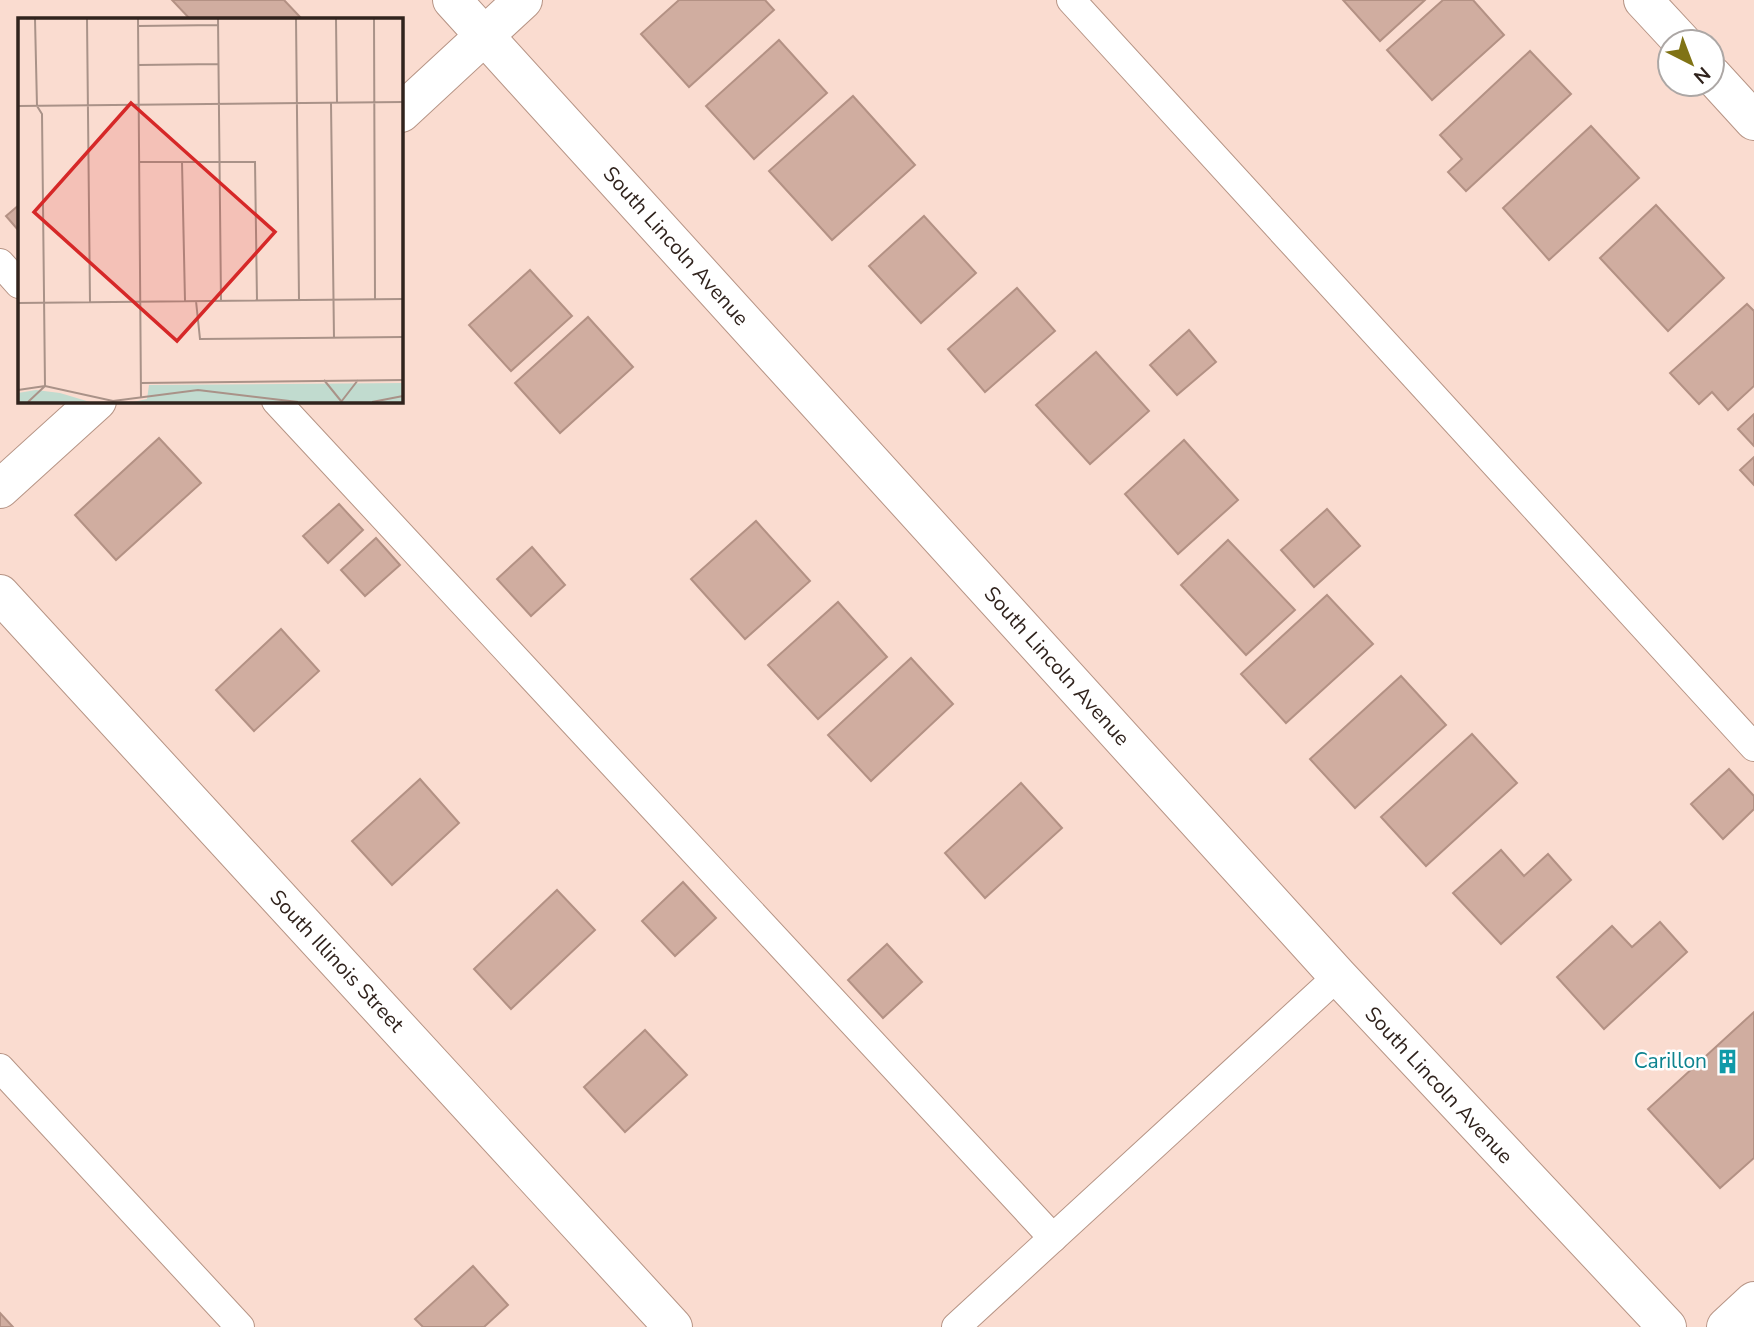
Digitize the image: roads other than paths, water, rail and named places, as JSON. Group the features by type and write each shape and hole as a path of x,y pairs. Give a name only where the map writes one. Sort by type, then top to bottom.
{"street":[{"name":"South Lincoln Avenue","path":"452,0 1338,976 1667,1327"},
{"path":"402,112 523,0"},
{"path":"1643,0 1669,28"},
{"path":"1726,90 1754,121"},
{"path":"0,489 96,402"},
{"name":"South Illinois Street","path":"0,594 673,1327"},
{"path":"1726,1327 1754,1301"}],"lane":[{"path":"1072,0 1754,747"},
{"path":"0,263 18,283"},
{"path":"277,402 1053,1238"},
{"path":"956,1327 1338,976"},
{"path":"0,1068 240,1327"}],"place":[{"name":"Carillon","path":"1727,1061"}]}
